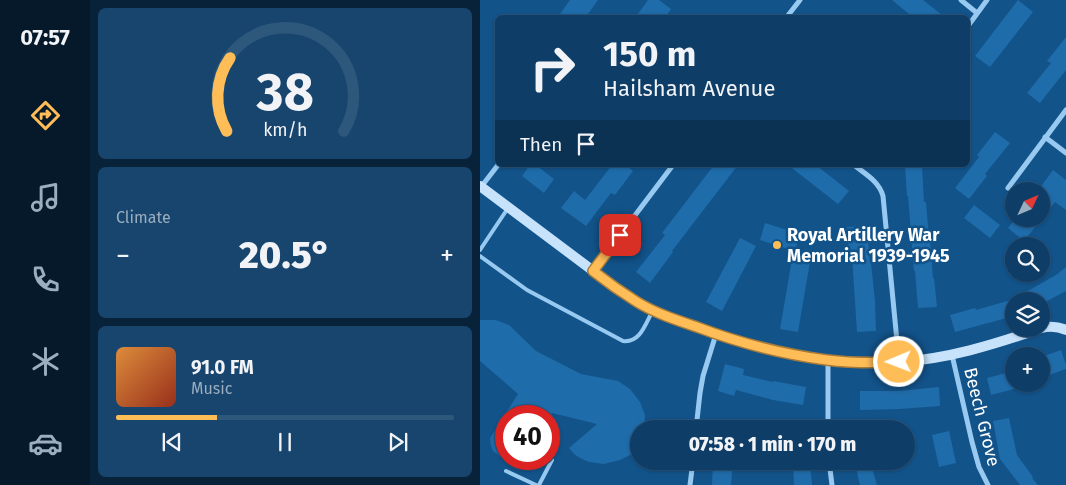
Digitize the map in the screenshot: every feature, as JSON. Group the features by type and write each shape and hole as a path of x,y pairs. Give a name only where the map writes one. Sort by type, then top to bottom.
{"street":[{"path":"788,15 800,0"},
{"path":"961,0 977,13"},
{"path":"970,23 987,0"},
{"path":"1012,182 1066,110"},
{"path":"1045,137 1066,153"},
{"path":"496,167 481,187 616,288 653,310 749,345 828,360 899,362 952,355 1014,337"},
{"path":"593,271 671,167"},
{"path":"857,167 879,186 883,196 899,362"},
{"path":"1050,326 1066,330"},
{"path":"697,420 703,376 716,334"},
{"name":"Beech Grove","path":"952,355 972,442 979,467 988,485"},
{"path":"828,360 828,420"},
{"path":"690,485 691,470"},
{"path":"830,470 832,485"}],"lane":[{"path":"480,250 509,207"},
{"path":"480,256 527,290 622,341 628,342 638,336 653,310"},
{"path":"506,471 538,485 546,470"}],"building":[{"path":"570,0 598,0 587,15 559,15"},
{"path":"648,0 659,0 671,9 667,15 637,15"},
{"path":"892,0 923,0 942,15 910,15"},
{"path":"1018,0 1033,12 990,67 975,56"},
{"path":"1066,37 1066,70 1040,103 1027,93 1051,63 1047,61"},
{"path":"995,132 1010,143 985,174 987,176 969,199 955,188 979,157 977,155"},
{"path":"529,167 539,167 554,179 544,193 522,176"},
{"path":"610,167 628,167 633,171 615,195 611,193 586,226 561,208 574,191 585,200"},
{"path":"712,167 736,167 650,283 636,272 665,235 662,233"},
{"path":"791,167 819,167 849,191 838,204"},
{"path":"905,167 922,167 924,202 926,202 937,307 918,308"},
{"path":"1053,170 1066,180 1066,210 1055,202 1050,208 1050,182 1044,182"},
{"path":"974,205 1000,225 990,238 964,218"},
{"path":"765,223 800,234 795,251 760,240"},
{"path":"867,226 875,300 876,331 857,332 852,257 849,257 847,227"},
{"path":"1008,228 1034,228 1027,237 1019,237"},
{"path":"740,238 756,246 722,311 706,302"},
{"path":"792,259 810,262 798,332 780,329"},
{"path":"1066,267 1066,291 1050,299 1050,292 1026,292 1044,282 1050,282 1050,278"},
{"path":"1005,302 1005,318 955,332 950,315 975,308 976,310"},
{"path":"480,320 496,320 509,325 536,351 581,374 618,381 630,389 640,402 645,415 645,420 630,420 630,455 604,464 589,462 580,458 569,448 597,424 560,415 560,405 511,405 518,394 480,361"},
{"path":"1061,350 1066,369 1050,375 1050,354"},
{"path":"725,364 744,369 743,375 806,387 803,405 773,400 736,390 734,396 718,391"},
{"path":"1005,373 1005,391 991,395 987,378"},
{"path":"939,387 940,406 860,410 860,391 899,391"},
{"path":"1009,418 1017,455 1038,485 1020,485 1000,459 993,421"},
{"path":"495,430 495,453 491,446 490,438"},
{"path":"949,431 956,463 939,467 932,435"},
{"path":"713,470 732,470 731,485 712,485"},
{"path":"793,470 811,470 812,485 794,485"},
{"path":"856,470 873,470 877,485 860,485"}],"place":[{"name":"Royal Artillery War Memorial 1939-1945","path":"777,245"}],"route":[{"path":"620,235 593,271 616,288 653,310 678,321 749,345 785,353 828,360 899,362"}]}
